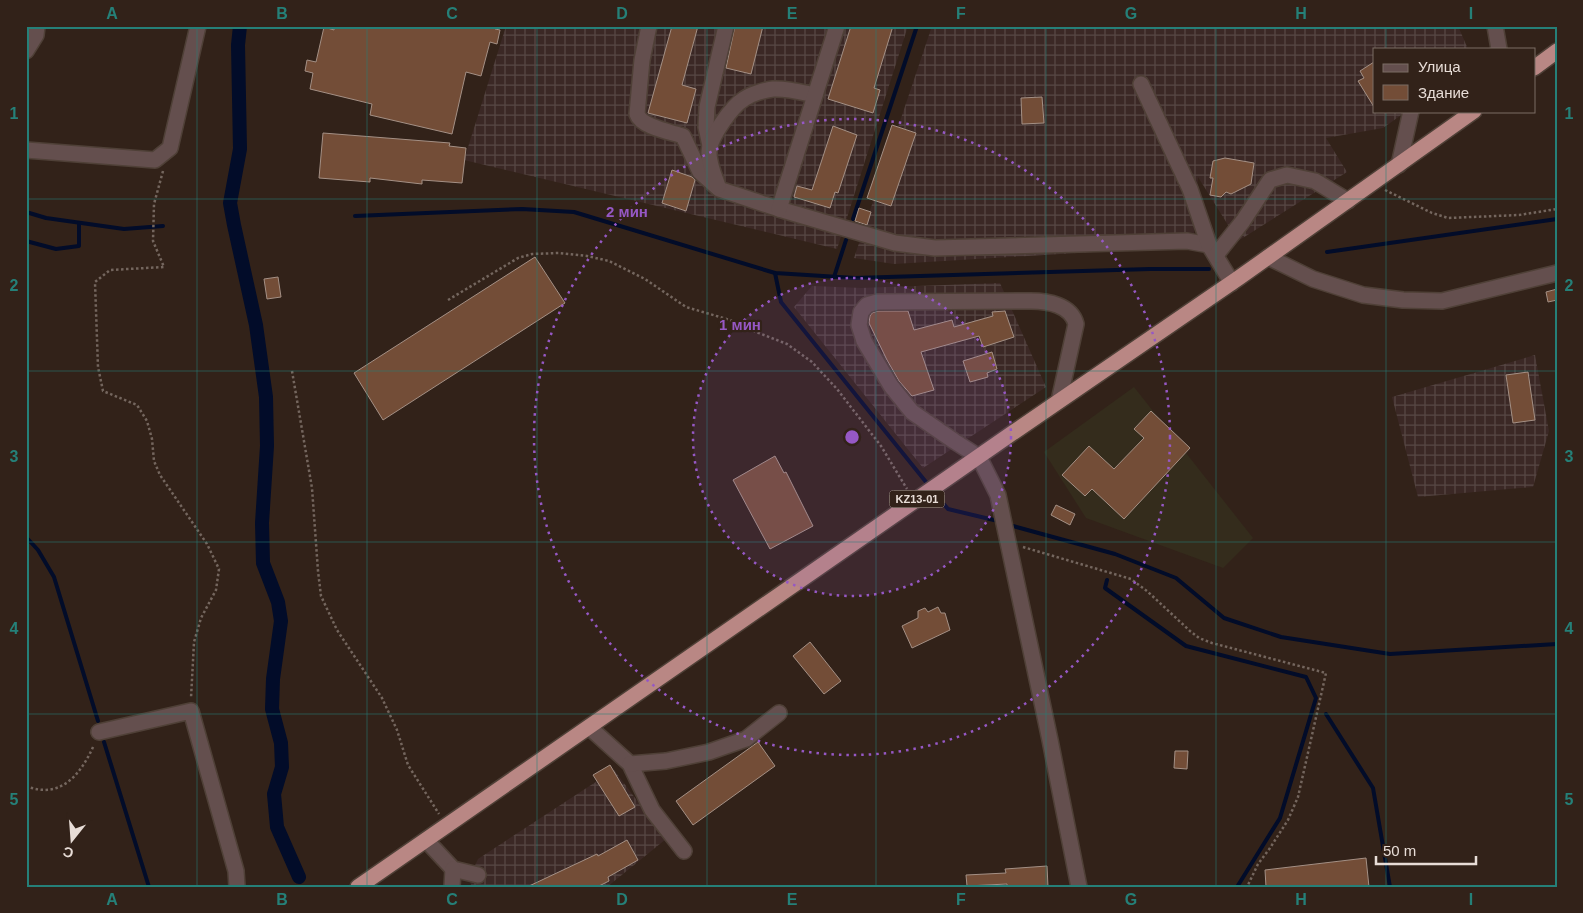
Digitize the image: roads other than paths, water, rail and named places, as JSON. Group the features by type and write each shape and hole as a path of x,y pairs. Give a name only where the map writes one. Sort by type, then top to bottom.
{"highway":[{"path":"1536,67 1557,51"},
{"name":"KZ13-01","path":"358,887 1058,401 1232,283 1473,112"}],"street":[{"path":"26,51 36,35 37,26"},
{"path":"26,150 155,160 170,148 198,26"},
{"path":"649,26 639,87 638,118 644,123 684,136 700,172 719,189 779,209 895,243 935,248 1187,241 1213,250"},
{"path":"710,146 706,127 707,107 726,26"},
{"path":"1495,26 1499,48"},
{"path":"779,209 815,95 832,30"},
{"path":"1142,84 1190,189 1213,250 1232,283"},
{"path":"719,189 710,164 710,146 718,129 742,100 748,96 772,89 785,89 815,95"},
{"path":"1399,165 1411,112"},
{"path":"1213,250 1243,221 1270,180 1287,175 1315,181 1348,201"},
{"path":"1268,257 1313,280 1363,295 1403,300 1442,301 1557,273"},
{"path":"1058,401 1075,329 1075,318 1053,302 1031,300 877,302 868,305 861,312 859,320 864,341 891,386 912,412 954,442 979,456 998,495 1079,887"},
{"path":"99,732 191,711 236,871 237,887"},
{"path":"630,764 666,761 709,752 746,739 779,713"},
{"path":"589,728 630,764 652,810 684,850"},
{"path":"426,840 453,868 478,875"},
{"path":"452,887 453,868"}],"waterway":[{"path":"240,26 238,45 240,149 230,203 256,325 266,397 267,446 262,523 263,563 278,602 281,621 273,679 272,709 281,743 282,767 274,794 277,827 299,877"},
{"path":"853,219 917,26"},
{"path":"355,216 522,209 574,212 775,273 855,278 1209,269"},
{"path":"26,212 46,218 124,229 163,226"},
{"path":"1327,252 1557,219"},
{"path":"26,241 56,249 79,246 79,223"},
{"path":"834,277 846,240"},
{"path":"775,273 781,302 926,482"},
{"path":"942,502 948,509 998,521"},
{"path":"1013,526 1115,554 1176,578 1224,618 1281,637 1390,654 1557,644"},
{"path":"26,537 38,550 54,577 98,721"},
{"path":"1107,580 1105,588 1186,646 1306,677 1316,698 1280,818 1237,887"},
{"path":"1326,714 1373,788 1390,887"},
{"path":"104,742 149,887"}]}
